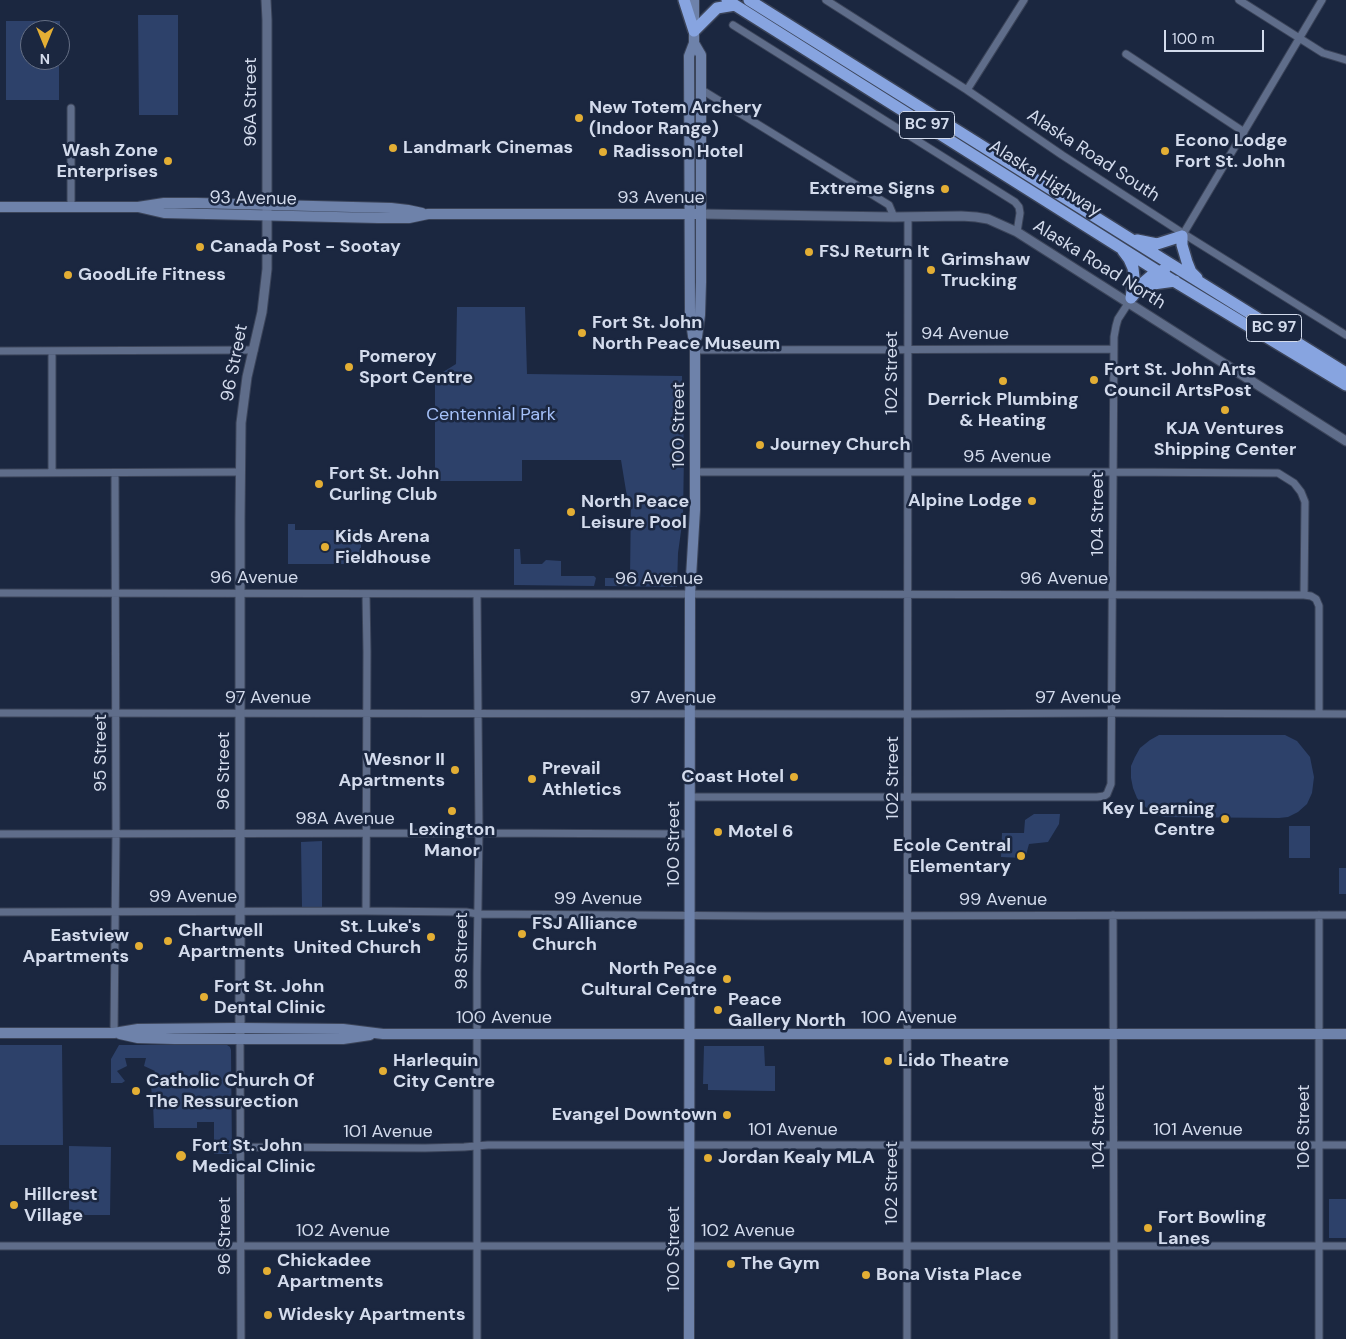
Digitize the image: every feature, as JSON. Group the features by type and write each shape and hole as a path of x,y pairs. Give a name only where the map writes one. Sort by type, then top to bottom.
{"highway":[{"path":"684,0 694,30 717,8 731,2"},
{"name":"Alaska Highway","path":"749,0 1122,241 1136,257 1159,272 1346,385"},
{"name":"Alaska Highway","path":"731,2 1122,241 1156,255 1346,373"},
{"path":"1130,301 1134,278 1133,268 1122,241 1157,244 1183,235"},
{"path":"1136,257 1156,255 1183,235"},
{"path":"1183,235 1182,245 1187,262 1191,272 1201,284"},
{"path":"1130,301 1144,282 1159,272 1174,267"},
{"path":"1130,301 1153,284 1176,281"}],"main road":[{"name":"100 Street","path":"689,1339 690,594 696,472 695,350 690,314 689,56 694,43 694,0"},
{"name":"100 Street","path":"694,43 701,56 702,90 700,315 695,350"},
{"path":"690,111 696,120 696,133 702,150"},
{"name":"93 Avenue","path":"0,207 138,207 164,203 268,204 391,208 428,214 701,214"},
{"name":"93 Avenue","path":"138,207 164,213 268,216 409,218 428,214"},
{"name":"100 Avenue","path":"0,1033 114,1033 138,1029 343,1028 383,1034"},
{"name":"100 Avenue","path":"114,1033 138,1038 240,1039 343,1039 383,1034 1346,1034"}],"street":[{"name":"96A Street","path":"266,0 268,20 268,204"},
{"name":"Alaska Road South","path":"826,0 967,90 1183,235 1346,335"},
{"path":"967,90 1024,0"},
{"path":"1239,0 1323,53 1346,60"},
{"path":"1183,235 1322,0"},
{"name":"Alaska Road North","path":"733,25 1015,202 1019,207 1020,213 1016,232 1130,301 1346,441"},
{"path":"1126,54 1244,132"},
{"path":"702,90 890,205 894,217"},
{"path":"71,108 71,207"},
{"name":"96 Street","path":"241,1339 240,472 242,412 260,325 267,269 268,204"},
{"name":"93 Avenue","path":"701,214 976,217 1001,224 1016,232"},
{"name":"102 Street","path":"907,1339 908,217"},
{"name":"104 Street","path":"908,797 1097,797 1107,794 1111,784 1114,349 1116,326 1130,301"},
{"name":"94 Avenue","path":"695,350 1114,349"},
{"path":"52,350 52,473"},
{"path":"0,351 254,350"},
{"path":"0,473 240,472"},
{"name":"95 Avenue","path":"696,472 1278,473 1294,484 1301,492 1305,502 1304,595"},
{"name":"95 Street","path":"114,1033 116,912 116,473"},
{"name":"96 Avenue","path":"0,593 1304,595 1316,599 1319,606 1319,714"},
{"path":"366,594 366,911"},
{"name":"98 Street","path":"477,1339 478,594"},
{"name":"97 Avenue","path":"0,713 1346,714"},
{"path":"690,796 908,797"},
{"name":"98A Avenue","path":"0,834 690,834"},
{"name":"99 Avenue","path":"0,912 366,911 466,912 478,914 690,915 1346,915"},
{"name":"104 Street","path":"1112,915 1114,1339"},
{"name":"106 Street","path":"1319,915 1319,1339"},
{"name":"101 Avenue","path":"240,1147 425,1148 477,1145 1346,1145"},
{"name":"102 Avenue","path":"0,1246 1346,1246"}],"green space":[{"path":"138,15 178,15 178,115 139,115"},
{"path":"6,21 20,21 20,70 59,70 59,100 6,100"},
{"name":"Centennial Park","path":"457,307 525,307 527,374 682,376 683,517 678,553 677,587 605,586 605,578 630,578 631,497 627,497 621,460 522,460 522,481 435,481 435,377 456,364"},
{"name":"Kids Arena Fieldhouse","path":"288,524 295,524 295,530 361,530 361,564 288,564"},
{"path":"514,549 520,549 521,564 542,564 546,560 561,561 561,576 594,576 596,578 594,586 514,585"},
{"path":"1159,735 1285,735 1297,741 1310,757 1314,777 1312,793 1307,804 1298,812 1288,817 1164,817 1155,814 1137,798 1131,778 1131,766 1140,748"},
{"path":"1034,814 1060,814 1059,824 1048,842 1029,844 1026,855 1023,858 1001,857 1002,833 1024,833 1025,820"},
{"path":"1289,826 1310,826 1310,858 1289,858"},
{"path":"322,841 322,907 302,907 301,842"},
{"path":"1339,868 1346,868 1346,894 1339,894"},
{"path":"0,1045 62,1045 63,1145 0,1145"},
{"path":"119,1045 227,1045 230,1047 232,1154 214,1154 214,1122 197,1122 197,1128 154,1128 153,1103 156,1103 156,1096 152,1096 151,1086 147,1086 147,1081 155,1071 144,1066 146,1058 125,1058 127,1066 117,1071 125,1081 122,1083 111,1083 111,1059"},
{"path":"704,1046 764,1046 765,1066 775,1066 775,1091 708,1090 708,1084 703,1084"},
{"path":"69,1146 111,1147 110,1215 69,1215"},
{"path":"1329,1199 1346,1199 1346,1238 1329,1238"}],"place":[{"name":"New Totem Archery (Indoor Range)","path":"579,118"},
{"name":"Landmark Cinemas","path":"393,148"},
{"name":"Econo Lodge Fort St. John","path":"1165,151"},
{"name":"Radisson Hotel","path":"603,152"},
{"name":"Wash Zone Enterprises","path":"168,161"},
{"name":"Extreme Signs","path":"945,189"},
{"name":"Canada Post - Sootay","path":"200,247"},
{"name":"FSJ Return It","path":"809,252"},
{"name":"Grimshaw Trucking","path":"931,270"},
{"name":"GoodLife Fitness","path":"68,275"},
{"name":"Fort St. John North Peace Museum","path":"582,333"},
{"name":"Pomeroy Sport Centre","path":"349,367"},
{"name":"Fort St. John Arts Council ArtsPost","path":"1094,380"},
{"name":"Derrick Plumbing & Heating","path":"1003,381"},
{"name":"KJA Ventures Shipping Center","path":"1225,410"},
{"name":"Journey Church","path":"760,445"},
{"name":"Fort St. John Curling Club","path":"319,484"},
{"name":"Alpine Lodge","path":"1032,501"},
{"name":"North Peace Leisure Pool","path":"571,512"},
{"name":"Kids Arena Fieldhouse","path":"325,547"},
{"name":"Wesnor II Apartments","path":"455,770"},
{"name":"Coast Hotel","path":"794,777"},
{"name":"Prevail Athletics","path":"532,779"},
{"name":"Lexington Manor","path":"452,811"},
{"name":"Key Learning Centre","path":"1225,819"},
{"name":"Motel 6","path":"718,832"},
{"name":"Ecole Central Elementary","path":"1021,856"},
{"name":"FSJ Alliance Church","path":"522,934"},
{"name":"St. Luke's United Church","path":"431,937"},
{"name":"Chartwell Apartments","path":"168,941"},
{"name":"Eastview Apartments","path":"139,946"},
{"name":"North Peace Cultural Centre","path":"727,979"},
{"name":"Fort St. John Dental Clinic","path":"204,997"},
{"name":"Peace Gallery North","path":"718,1010"},
{"name":"Lido Theatre","path":"888,1061"},
{"name":"Harlequin City Centre","path":"383,1071"},
{"name":"Catholic Church Of The Ressurection","path":"136,1091"},
{"name":"Evangel Downtown","path":"727,1115"},
{"name":"Fort St. John Medical Clinic","path":"181,1156"},
{"name":"Jordan Kealy MLA","path":"708,1158"},
{"name":"Hillcrest Village","path":"14,1205"},
{"name":"Fort Bowling Lanes","path":"1148,1228"},
{"name":"The Gym","path":"731,1264"},
{"name":"Chickadee Apartments","path":"267,1271"},
{"name":"Bona Vista Place","path":"866,1275"},
{"name":"Widesky Apartments","path":"268,1315"}]}
